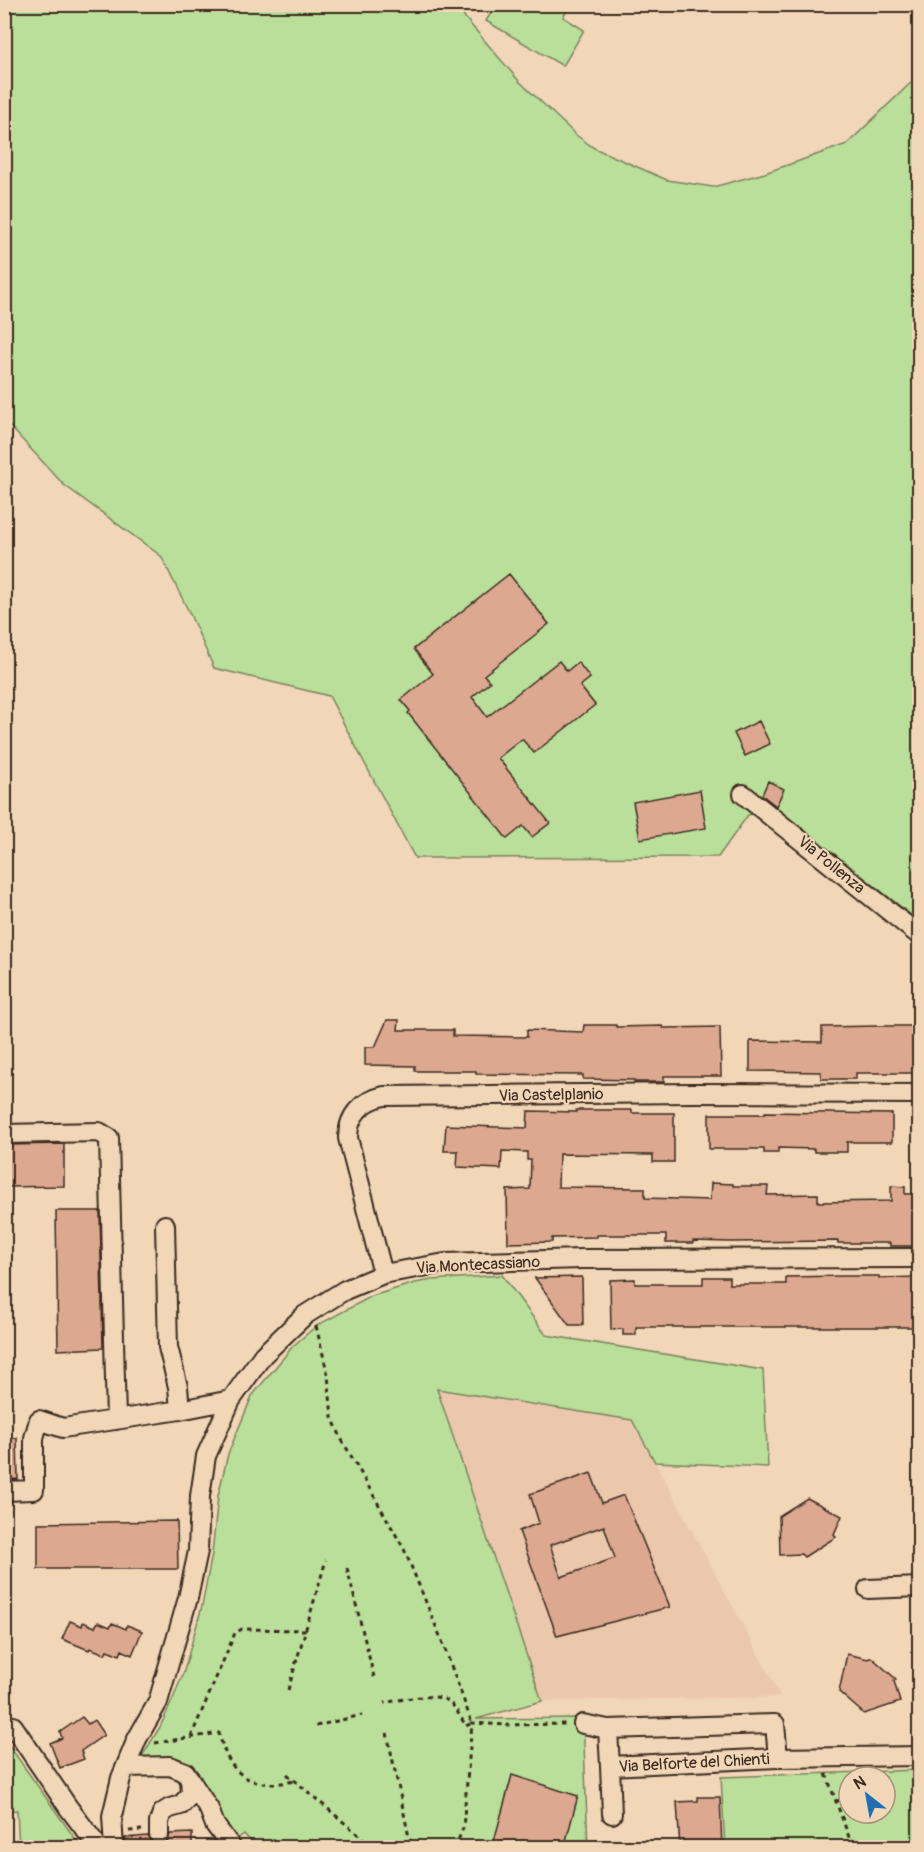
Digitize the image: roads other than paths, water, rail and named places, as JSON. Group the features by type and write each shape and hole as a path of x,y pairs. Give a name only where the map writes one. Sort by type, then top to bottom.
{"street":[{"name":"Via Pollenza","path":"743,794 920,936"},
{"name":"Via Castelplanio","path":"382,1274 348,1138 349,1124 354,1113 360,1106 375,1098 384,1096 694,1093 920,1094"},
{"path":"4,1134 99,1132 109,1138 116,1420"},
{"path":"165,1225 168,1347 178,1387 180,1410"},
{"name":"Via Montecassiano","path":"114,1848 112,1816 126,1767 137,1739 158,1702 189,1598 198,1551 200,1496 206,1456 231,1400 263,1355 305,1315 345,1290 382,1274 428,1265 461,1262 920,1258"},
{"path":"4,1491 34,1490 34,1438 39,1420 63,1428 231,1400"},
{"path":"868,1589 920,1587"},
{"name":"Via Belforte del Chienti","path":"583,1724 608,1729 775,1724 778,1758"},
{"path":"13,1726 99,1848"},
{"name":"Via Belforte del Chienti","path":"608,1729 612,1814"},
{"name":"Via Belforte del Chienti","path":"610,1766 778,1758 920,1756"},
{"path":"126,1767 170,1766 185,1772 209,1809 215,1825 232,1848"},
{"path":"151,1833 162,1813 181,1805 191,1794 190,1779"}]}
